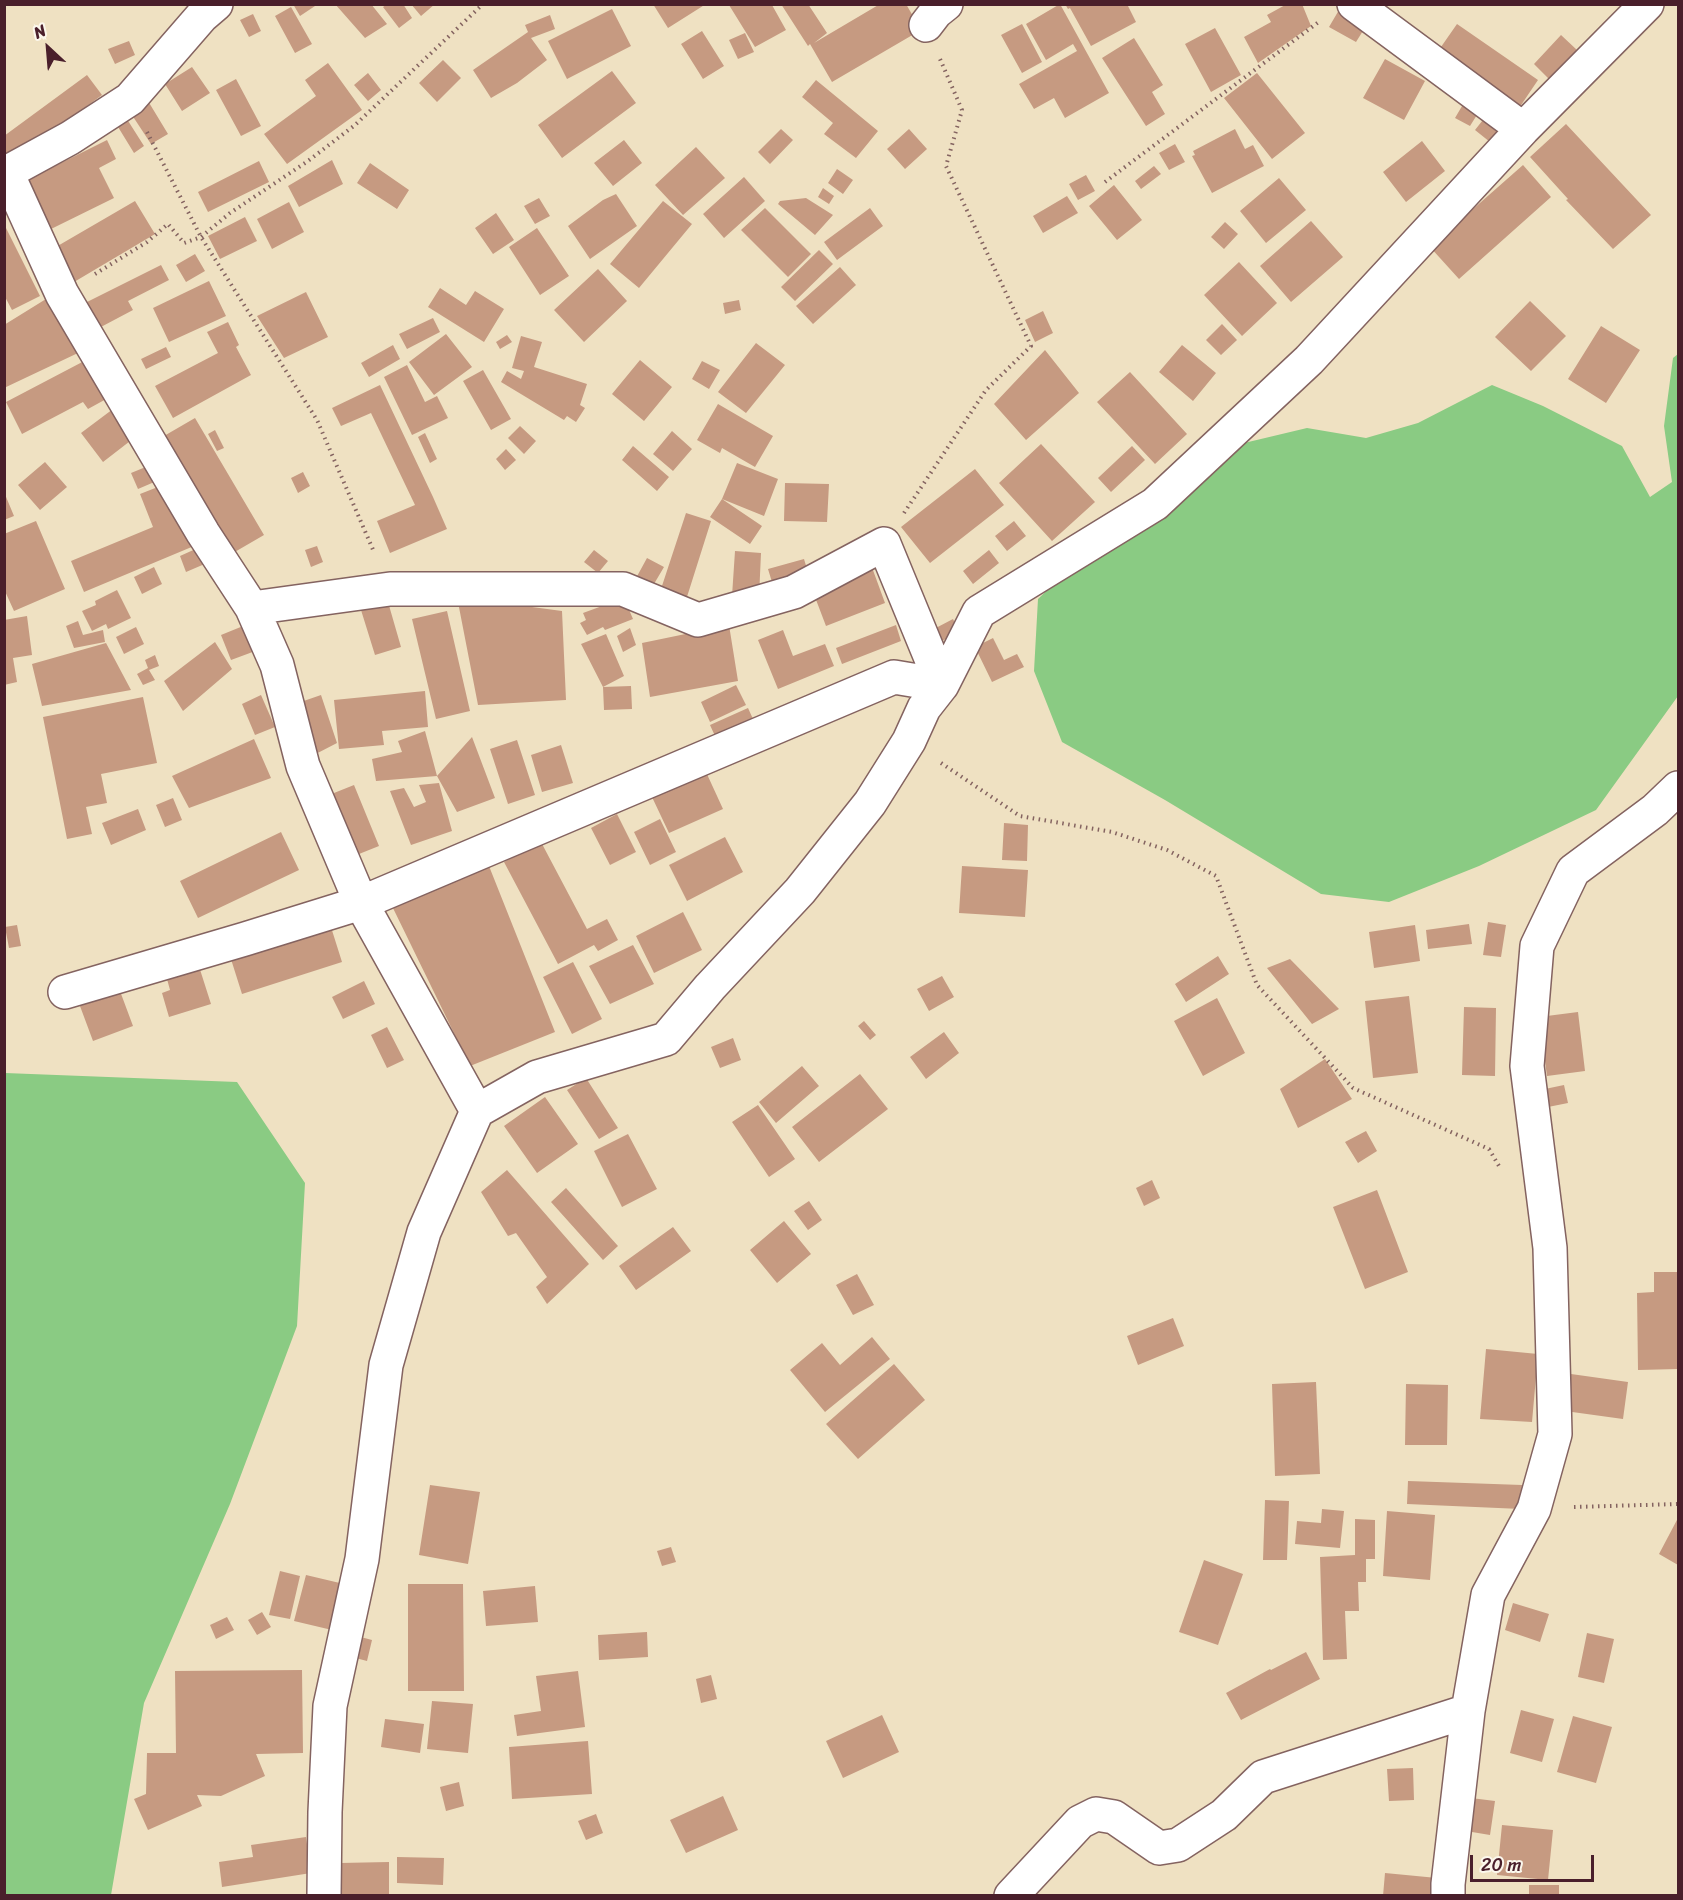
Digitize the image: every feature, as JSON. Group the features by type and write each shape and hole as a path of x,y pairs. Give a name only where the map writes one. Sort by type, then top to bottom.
{"street":[{"path":"216,4 202,16 130,99 70,138 5,173 62,294 203,533 252,608 277,665 303,766 361,903 477,1111"},
{"path":"1354,4 1523,129"},
{"path":"324,1896 330,1706 362,1559 386,1365 424,1232 477,1111 537,1077 666,1039 710,987 800,891 870,803 909,741 924,708 942,685 979,612 1155,504 1309,360 1523,129 1647,4"},
{"path":"252,608 390,589 623,589 698,620 794,592 884,544 942,685"},
{"path":"64,992 361,903 894,677 942,685"},
{"path":"1448,1896 1468,1711 1488,1595 1534,1509 1555,1434 1550,1248 1527,1066 1537,946 1573,871 1655,810 1678,788"},
{"path":"1011,1896 1080,1822 1096,1814 1114,1817 1159,1848 1178,1845 1224,1815 1263,1777 1468,1711"}],"path":[{"path":"62,294 147,242 168,224 184,243 201,237 230,213 308,161 355,125 483,4"},
{"path":"884,544 987,390 1031,346 946,166 962,110 934,11"},
{"path":"1105,182 1306,33 1322,18"},
{"path":"130,99 201,237 317,420 390,589"},
{"path":"909,741 1020,816 1112,832 1167,850 1216,876 1257,985 1353,1088 1489,1149 1501,1169"},
{"path":"1534,1509 1678,1504"}],"green space":[{"path":"1678,354 1678,696 1596,810 1479,866 1389,902 1321,894 1165,800 1062,742 1034,671 1038,599 1138,503 1219,449 1307,428 1366,438 1418,423 1492,385 1543,406 1622,446 1650,497 1672,482 1664,426 1673,358"},
{"path":"5,1073 237,1082 305,1183 297,1326 230,1504 144,1703 111,1895 5,1895"}],"building":[{"path":"293,4 318,4 300,16"},
{"path":"335,4 371,4 387,24 365,38"},
{"path":"387,4 403,4 412,18 399,28 383,7"},
{"path":"411,4 435,4 421,16"},
{"path":"653,4 706,4 668,28"},
{"path":"781,4 808,4 827,33 814,43 880,4 906,4 921,30 832,82 810,44 808,46"},
{"path":"1060,4 1109,93 1065,118 1054,98 1034,109 1019,84 1077,51 1073,44 1046,60 1026,24"},
{"path":"1065,4 1127,4 1136,22 1091,46 1070,8 1068,9"},
{"path":"1287,4 1302,4 1311,26 1258,63 1244,37 1271,22 1267,15"},
{"path":"729,5 772,5 786,30 755,47"},
{"path":"291,7 312,44 295,53 275,16"},
{"path":"612,9 631,46 567,79 548,41"},
{"path":"1339,10 1366,26 1356,42 1329,27"},
{"path":"253,14 261,31 249,37 240,20"},
{"path":"550,15 555,29 531,38 547,60 517,83 491,98 473,70 528,32 525,25"},
{"path":"1022,24 1042,62 1022,73 1001,35"},
{"path":"1457,24 1538,80 1515,114 1434,57"},
{"path":"1215,28 1241,75 1211,92 1185,44"},
{"path":"702,31 724,66 703,79 681,44"},
{"path":"745,33 754,52 738,59 729,40"},
{"path":"1561,35 1577,50 1549,79 1534,64"},
{"path":"1134,38 1163,85 1152,92 1165,114 1146,126 1102,58"},
{"path":"129,41 135,55 115,64 108,49"},
{"path":"1385,59 1425,81 1404,120 1363,98"},
{"path":"443,60 461,78 437,102 419,83"},
{"path":"328,63 362,110 287,164 264,134 316,96 305,80"},
{"path":"192,67 210,93 182,111 165,84"},
{"path":"612,71 636,103 562,158 538,125"},
{"path":"368,73 381,90 368,101 354,85"},
{"path":"1257,73 1305,133 1272,159 1224,98"},
{"path":"87,75 102,95 4,167 4,136"},
{"path":"236,79 261,126 241,136 216,90"},
{"path":"816,80 878,131 856,158 824,134 833,123 802,97"},
{"path":"148,101 168,134 151,144 130,112"},
{"path":"1465,101 1480,110 1470,126 1455,118"},
{"path":"1490,111 1505,124 1490,142 1475,130"},
{"path":"125,116 144,146 134,153 115,122"},
{"path":"1566,124 1651,215 1613,249 1566,200 1568,199 1530,157"},
{"path":"781,129 793,140 770,164 758,152"},
{"path":"909,129 927,149 905,169 887,149"},
{"path":"1235,129 1245,149 1253,145 1264,166 1212,193 1192,156 1195,155 1193,151"},
{"path":"107,140 116,159 99,168 114,198 49,230 25,181"},
{"path":"624,140 642,163 613,186 594,163"},
{"path":"1422,141 1445,171 1406,202 1383,172"},
{"path":"1175,144 1185,162 1169,170 1159,153"},
{"path":"696,147 725,178 683,215 655,185"},
{"path":"332,160 343,184 299,207 288,186"},
{"path":"259,161 269,182 208,212 198,192"},
{"path":"370,163 409,190 397,209 357,183"},
{"path":"1523,165 1551,197 1459,279 1430,247"},
{"path":"1154,166 1161,174 1141,189 1135,181"},
{"path":"837,169 853,180 843,194 828,183"},
{"path":"1086,175 1095,191 1078,200 1069,184"},
{"path":"744,177 765,201 724,238 703,214"},
{"path":"1279,178 1306,210 1266,243 1240,211"},
{"path":"1114,185 1142,220 1117,240 1089,206"},
{"path":"823,188 834,196 829,204 818,197"},
{"path":"616,194 637,226 590,259 568,226 603,200"},
{"path":"1067,196 1078,213 1043,233 1033,216"},
{"path":"539,198 550,216 535,224 524,206"},
{"path":"806,198 833,215 815,235 778,204 780,201"},
{"path":"135,201 155,234 69,285 49,251"},
{"path":"663,201 692,224 639,288 610,264"},
{"path":"289,202 304,232 272,249 257,219"},
{"path":"765,208 811,254 788,277 741,230"},
{"path":"870,208 883,226 837,260 824,242"},
{"path":"496,213 514,240 493,254 475,228"},
{"path":"245,217 257,241 220,259 208,236"},
{"path":"1311,221 1343,257 1291,302 1260,266"},
{"path":"1225,222 1238,234 1224,249 1211,237"},
{"path":"4,224 40,296 12,310 4,295"},
{"path":"537,228 569,276 540,295 509,247"},
{"path":"819,250 833,264 795,301 781,287"},
{"path":"195,254 205,271 186,282 176,265"},
{"path":"1239,262 1277,303 1242,336 1204,295"},
{"path":"161,265 169,280 128,301 133,310 99,328 87,302"},
{"path":"840,267 856,285 813,324 796,306"},
{"path":"598,269 627,301 584,342 554,310"},
{"path":"209,281 226,316 169,342 153,308"},
{"path":"440,288 466,305 475,291 504,309 484,342 428,307"},
{"path":"306,292 328,337 284,358 257,316"},
{"path":"46,299 78,353 4,388 4,325"},
{"path":"739,300 741,310 725,314 723,303"},
{"path":"1530,301 1566,336 1531,371 1495,337"},
{"path":"1043,311 1053,333 1035,342 1025,320"},
{"path":"433,318 440,332 407,349 399,334"},
{"path":"228,322 239,345 236,347 251,375 173,418 155,386 218,353 207,332"},
{"path":"1222,324 1237,340 1221,355 1206,340"},
{"path":"1601,326 1640,350 1606,403 1568,379"},
{"path":"446,334 472,367 434,395 409,362"},
{"path":"507,335 512,342 500,349 496,342"},
{"path":"521,336 542,342 534,367 587,384 580,405 585,408 576,422 567,416 564,420 501,382 507,371 521,379 524,371 512,368"},
{"path":"756,343 785,365 746,413 718,392"},
{"path":"393,345 400,359 369,377 361,363"},
{"path":"1182,345 1216,373 1193,401 1159,372"},
{"path":"166,347 171,357 146,369 141,359"},
{"path":"1045,350 1079,393 1026,440 994,404"},
{"path":"88,359 108,398 88,409 83,402 22,434 6,402"},
{"path":"640,360 672,387 644,421 612,394"},
{"path":"702,361 720,370 709,389 692,379"},
{"path":"407,365 425,402 437,396 448,418 412,435 384,377"},
{"path":"483,370 511,419 491,430 463,381"},
{"path":"1130,372 1187,434 1155,464 1097,402"},
{"path":"380,385 447,529 390,553 377,521 415,505 371,413 341,426 332,408"},
{"path":"718,404 773,436 755,467 722,448 720,453 697,440"},
{"path":"113,409 134,438 103,462 81,433"},
{"path":"195,418 264,535 233,553 164,436"},
{"path":"520,426 536,441 524,454 508,438"},
{"path":"215,430 224,448 217,451 208,434"},
{"path":"672,431 692,449 673,471 653,454"},
{"path":"425,433 437,459 430,463 418,437"},
{"path":"1041,444 1095,502 1052,541 999,483"},
{"path":"633,446 669,477 657,491 622,460"},
{"path":"1132,446 1145,460 1111,492 1098,478"},
{"path":"506,449 516,460 505,470 496,459"},
{"path":"45,462 67,487 40,510 18,485"},
{"path":"737,463 778,479 764,516 722,499"},
{"path":"153,464 159,480 138,489 131,473"},
{"path":"975,469 1004,505 930,563 901,527"},
{"path":"303,472 310,486 298,493 291,478"},
{"path":"168,483 194,546 84,592 71,561 153,527 140,494"},
{"path":"785,483 829,484 827,522 784,521"},
{"path":"4,492 14,516 4,520"},
{"path":"722,499 762,526 750,544 710,517"},
{"path":"686,513 711,521 686,600 660,592"},
{"path":"36,521 65,589 14,611 4,589 4,534"},
{"path":"1014,521 1026,536 1007,551 995,536"},
{"path":"317,546 323,562 311,567 305,550"},
{"path":"200,547 207,563 186,572 180,556"},
{"path":"594,550 608,561 598,573 584,562"},
{"path":"989,550 999,563 973,584 963,571"},
{"path":"735,551 761,553 759,597 732,596"},
{"path":"647,558 664,567 651,589 635,580"},
{"path":"804,559 811,582 775,592 768,569"},
{"path":"870,562 885,603 826,626 810,584"},
{"path":"154,567 162,584 142,594 134,577"},
{"path":"117,590 131,618 108,629 106,624 92,631 82,611 96,605 95,601"},
{"path":"457,597 562,611 566,700 478,705"},
{"path":"624,598 633,619 605,630 603,627 587,635 580,623 586,620 583,613"},
{"path":"388,602 401,647 375,655 361,610"},
{"path":"447,611 470,711 436,719 412,619"},
{"path":"27,616 32,655 13,658 17,682 4,685 4,620"},
{"path":"953,619 959,631 939,643 932,630"},
{"path":"78,621 83,635 103,630 105,642 74,648 66,626"},
{"path":"248,624 258,650 231,660 221,635"},
{"path":"729,625 738,681 650,697 642,643"},
{"path":"896,625 901,641 842,664 836,648"},
{"path":"136,627 144,644 124,654 116,637"},
{"path":"630,628 636,645 623,652 617,636"},
{"path":"783,630 793,656 825,644 834,666 778,689 758,640"},
{"path":"606,634 624,676 603,687 581,644"},
{"path":"993,638 1004,660 1017,654 1024,667 992,682 975,647"},
{"path":"215,642 232,669 183,711 164,681"},
{"path":"106,643 131,690 42,706 32,664"},
{"path":"155,655 159,666 149,670 155,680 143,685 137,674 148,668 145,660"},
{"path":"736,685 746,705 710,722 701,702"},
{"path":"631,686 632,709 604,710 603,687"},
{"path":"425,691 428,727 382,731 384,745 339,749 334,700"},
{"path":"261,695 275,727 255,735 242,704"},
{"path":"321,695 337,743 308,758 295,704"},
{"path":"143,697 157,763 101,774 107,803 86,807 92,834 67,839 43,717"},
{"path":"748,708 758,730 720,747 710,725"},
{"path":"425,731 437,776 376,781 372,759 402,752 398,741"},
{"path":"472,737 495,798 457,812 437,776"},
{"path":"254,739 271,778 189,808 172,776"},
{"path":"517,740 535,795 508,804 490,749"},
{"path":"561,745 573,783 542,792 531,755"},
{"path":"706,772 723,809 669,833 652,797"},
{"path":"439,783 452,831 411,845 390,791 404,788 414,807 426,802 419,785"},
{"path":"354,785 379,846 344,860 319,799"},
{"path":"173,798 182,820 165,827 156,805"},
{"path":"138,809 146,830 111,845 102,823"},
{"path":"617,814 636,852 610,865 591,828"},
{"path":"660,819 676,852 650,865 634,832"},
{"path":"1004,823 1028,825 1027,861 1002,860"},
{"path":"281,832 299,870 198,918 180,881"},
{"path":"725,837 743,872 687,901 669,865"},
{"path":"541,842 587,929 607,919 618,940 598,951 594,945 558,964 504,862"},
{"path":"485,856 555,1032 470,1066 392,906"},
{"path":"962,866 1028,870 1025,917 959,913"},
{"path":"683,912 702,950 654,973 636,936"},
{"path":"1488,922 1506,925 1501,957 1483,955"},
{"path":"330,924 342,962 242,994 230,956"},
{"path":"1469,924 1472,944 1428,949 1426,930"},
{"path":"17,925 21,946 9,948 5,927"},
{"path":"1415,925 1420,961 1374,968 1369,932"},
{"path":"633,945 654,984 610,1004 589,966"},
{"path":"1218,956 1229,974 1186,1002 1175,984"},
{"path":"196,957 211,1004 169,1017 162,993 170,990 164,968"},
{"path":"1290,959 1339,1009 1312,1024 1267,968"},
{"path":"573,962 602,1019 572,1034 543,977"},
{"path":"942,976 954,997 929,1011 917,989"},
{"path":"364,981 375,1004 343,1019 332,997"},
{"path":"117,983 133,1026 93,1041 77,998"},
{"path":"1409,996 1418,1073 1373,1078 1365,1001"},
{"path":"1217,998 1245,1053 1203,1076 1174,1021"},
{"path":"1464,1007 1496,1008 1495,1076 1462,1075"},
{"path":"1578,1012 1585,1071 1547,1076 1539,1017"},
{"path":"864,1021 876,1035 870,1040 858,1026"},
{"path":"387,1027 404,1060 387,1068 371,1035"},
{"path":"944,1032 959,1053 926,1079 910,1057"},
{"path":"733,1038 741,1060 720,1068 711,1047"},
{"path":"1325,1059 1352,1099 1298,1128 1280,1089"},
{"path":"802,1066 819,1086 776,1123 759,1102"},
{"path":"860,1074 888,1109 819,1162 792,1127"},
{"path":"586,1078 618,1128 599,1139 567,1090"},
{"path":"1564,1085 1568,1103 1548,1107 1545,1089"},
{"path":"545,1097 578,1144 537,1173 504,1126"},
{"path":"758,1105 795,1159 769,1177 732,1122"},
{"path":"1366,1131 1377,1151 1358,1163 1345,1142"},
{"path":"628,1134 657,1189 622,1207 594,1151"},
{"path":"507,1170 589,1264 547,1304 536,1287 547,1277 516,1233 508,1236 481,1192"},
{"path":"1152,1180 1160,1198 1144,1206 1136,1188"},
{"path":"566,1188 618,1246 603,1260 551,1202"},
{"path":"1377,1190 1408,1272 1365,1289 1333,1207"},
{"path":"809,1201 822,1220 808,1230 794,1211"},
{"path":"784,1221 811,1254 777,1283 750,1250"},
{"path":"673,1227 691,1251 636,1290 619,1266"},
{"path":"1654,1272 1678,1272 1678,1369 1638,1370 1637,1293 1654,1292"},
{"path":"857,1274 874,1305 853,1315 836,1285"},
{"path":"1173,1318 1184,1346 1138,1365 1127,1336"},
{"path":"872,1337 890,1359 825,1412 790,1370 822,1343 840,1365"},
{"path":"1486,1349 1538,1354 1532,1422 1480,1419"},
{"path":"894,1364 925,1400 858,1459 826,1424"},
{"path":"1571,1374 1628,1382 1623,1419 1565,1411"},
{"path":"1316,1382 1320,1474 1275,1476 1272,1384"},
{"path":"1406,1384 1448,1385 1447,1445 1405,1445"},
{"path":"1408,1481 1522,1485 1521,1509 1407,1504"},
{"path":"430,1485 480,1492 468,1564 419,1555"},
{"path":"1265,1500 1289,1501 1287,1560 1263,1560"},
{"path":"1322,1509 1344,1511 1340,1548 1295,1544 1297,1521 1321,1523"},
{"path":"1387,1511 1435,1515 1430,1580 1383,1576"},
{"path":"1678,1518 1678,1565 1659,1554"},
{"path":"1355,1519 1375,1520 1375,1559 1366,1559 1366,1582 1358,1582 1359,1611 1345,1611 1347,1659 1323,1660 1320,1557 1355,1555"},
{"path":"671,1547 676,1562 662,1566 657,1551"},
{"path":"1204,1560 1243,1574 1218,1645 1179,1632"},
{"path":"280,1571 300,1576 290,1619 269,1615"},
{"path":"306,1575 344,1584 332,1630 294,1621"},
{"path":"408,1584 463,1584 464,1691 408,1691"},
{"path":"535,1586 538,1622 486,1626 483,1591"},
{"path":"1513,1603 1549,1614 1540,1642 1505,1630"},
{"path":"262,1612 271,1627 257,1635 248,1620"},
{"path":"227,1617 234,1630 216,1639 210,1625"},
{"path":"647,1632 648,1657 599,1660 598,1635"},
{"path":"1587,1633 1614,1639 1604,1683 1578,1677"},
{"path":"353,1635 372,1640 367,1661 348,1656"},
{"path":"1306,1652 1320,1679 1241,1720 1226,1693"},
{"path":"302,1670 303,1753 256,1754 265,1776 221,1796 197,1795 202,1806 148,1830 134,1799 146,1794 147,1753 176,1753 175,1671"},
{"path":"578,1671 585,1727 517,1736 514,1715 541,1711 536,1676"},
{"path":"711,1675 717,1699 701,1703 696,1679"},
{"path":"432,1701 473,1704 468,1753 427,1749"},
{"path":"1521,1710 1554,1719 1542,1762 1510,1753"},
{"path":"882,1715 899,1752 843,1778 826,1741"},
{"path":"1573,1716 1612,1727 1596,1783 1557,1772"},
{"path":"385,1719 424,1724 420,1753 381,1747"},
{"path":"588,1741 592,1794 512,1799 509,1747"},
{"path":"1413,1768 1414,1800 1389,1801 1387,1769"},
{"path":"459,1782 464,1806 446,1811 440,1787"},
{"path":"723,1796 738,1830 686,1853 670,1820"},
{"path":"1471,1798 1495,1801 1490,1835 1466,1831"},
{"path":"596,1814 603,1833 586,1840 578,1821"},
{"path":"1502,1825 1553,1830 1548,1880 1497,1875"},
{"path":"306,1837 311,1873 222,1887 219,1862 253,1857 251,1845"},
{"path":"397,1857 444,1858 443,1885 397,1883"},
{"path":"389,1862 389,1896 341,1896 340,1863"},
{"path":"1385,1873 1437,1878 1436,1896 1383,1896"},
{"path":"1529,1885 1559,1885 1559,1896 1529,1896"}]}
